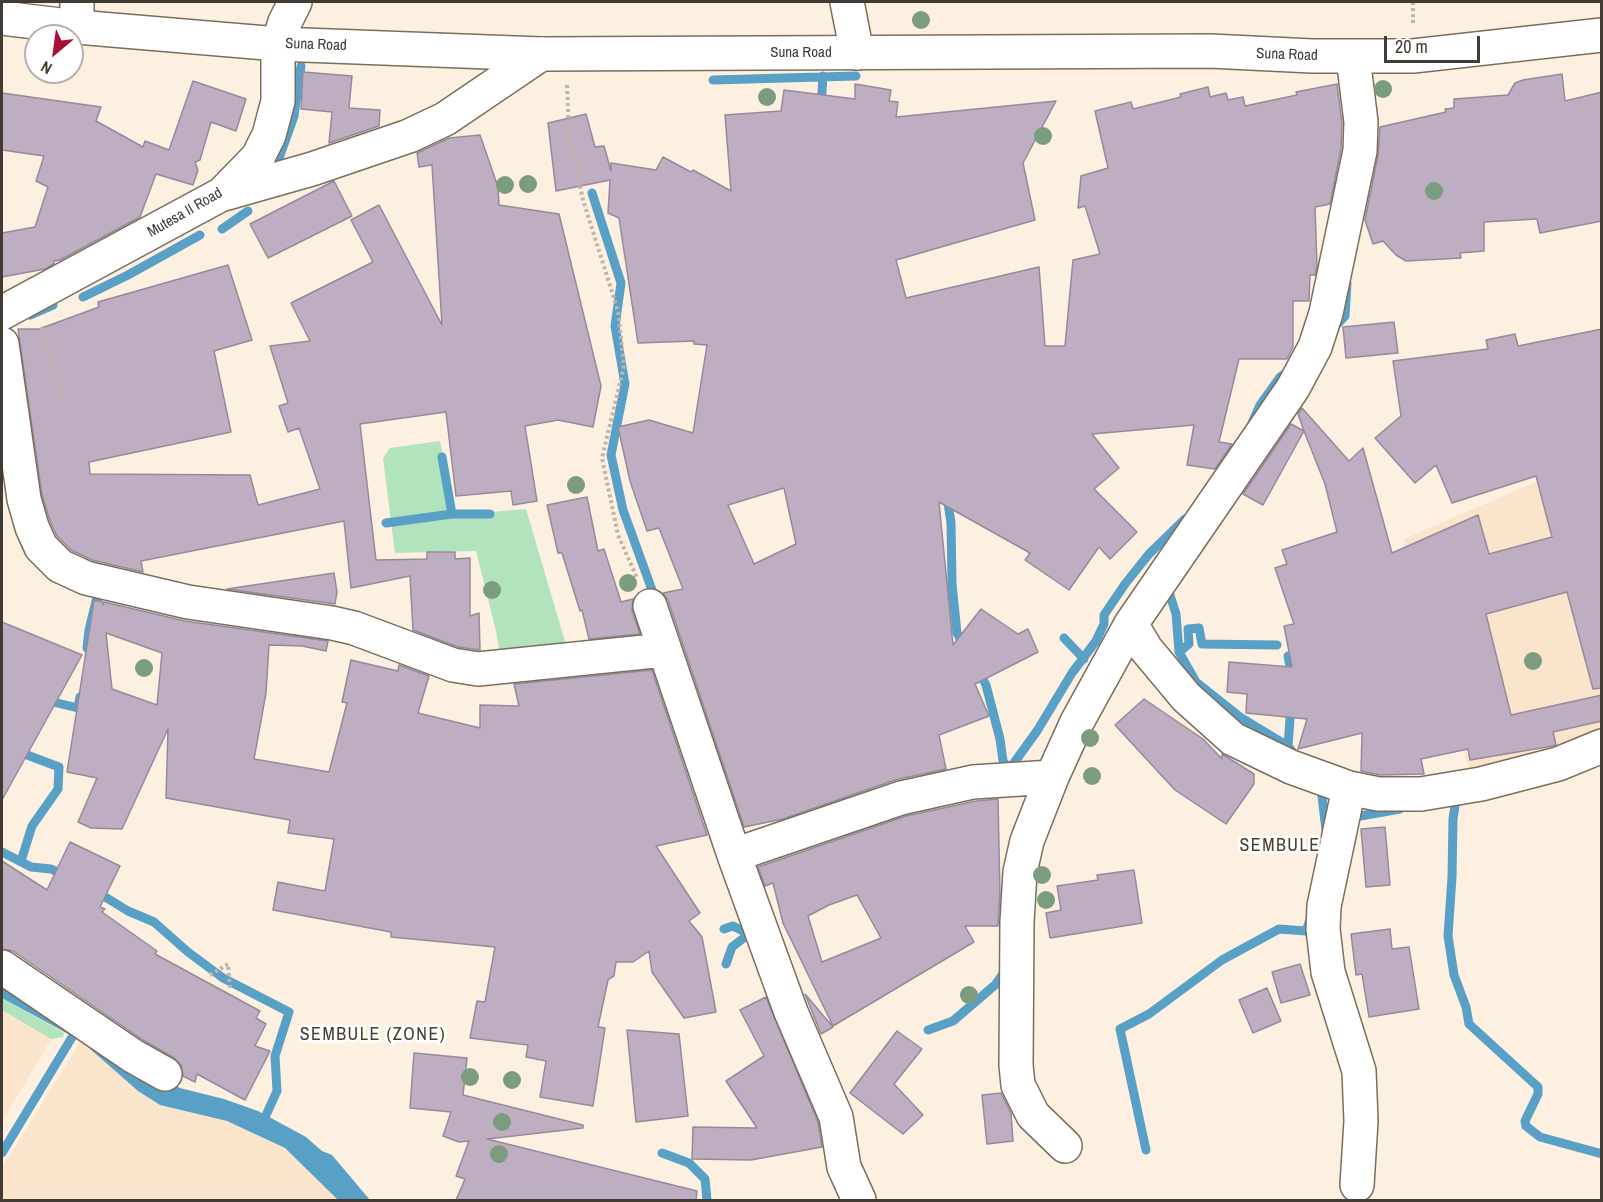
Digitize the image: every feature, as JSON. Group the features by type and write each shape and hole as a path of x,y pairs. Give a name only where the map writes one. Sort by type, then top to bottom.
{"street":[{"path":"278,44 285,22 296,2"},
{"path":"847,2 857,53"},
{"name":"Suna Road","path":"2,18 77,14 278,44 553,54 1210,51 1353,57 1413,56 1602,35"},
{"name":"Mutesa II Road","path":"2,313 222,194 258,157 269,135 278,101 278,44"},
{"path":"222,194 312,169 409,136 445,119 553,54"},
{"path":"1065,1146 1033,1115 1018,1085 1016,1065 1017,922 1020,872 1027,841 1077,722 1131,624 1293,388 1315,346 1326,313 1360,152 1361,122 1353,57"},
{"path":"2,344 24,499 32,527 41,547 60,566 86,578 188,602 354,628 453,665 478,669 664,650"},
{"path":"650,606 734,855 794,1022 836,1117 844,1167 859,1200"},
{"path":"1131,624 1146,649 1186,697 1233,739 1291,767 1349,788 1378,794 1421,794 1482,784 1558,764 1602,746"},
{"path":"734,855 901,798 973,782 1052,777"},
{"path":"1349,788 1324,906 1323,929 1328,972 1359,1071 1361,1121 1357,1185"},
{"path":"2,967 125,1050 165,1074"}],"path":[{"path":"553,54 583,200 618,312 624,366 603,458 618,535 650,606"},
{"path":"31,298 65,397"},
{"path":"210,975 228,964 230,988"}],"shaded area":[{"path":"1552,475 1601,564 1601,736 1469,771 1404,539"},
{"path":"2,1010 51,1039 2,1122"},
{"path":"81,1041 138,1091 160,1105 227,1121 285,1148 338,1200 2,1200 2,1168"}],"green space":[{"path":"440,441 456,515 526,509 569,655 501,659 476,551 395,553 383,458 390,448"},
{"path":"2,998 64,1033 63,1037 51,1039 2,1010"}],"water":[{"path":"2,974 154,1074 180,1088 224,1099 258,1111 306,1137 322,1151 332,1155 370,1200 338,1200 285,1148 227,1121 160,1105 138,1091 81,1041 2,998"}],"building":[{"path":"303,72 352,76 349,108 380,110 379,126 329,143 332,112 301,109"},
{"path":"1562,74 1565,101 1602,92 1602,221 1540,233 1537,219 1484,222 1484,251 1460,253 1461,258 1406,261 1396,255 1383,241 1373,244 1365,220 1378,155 1380,127 1446,112 1445,109 1454,108 1454,99 1508,95 1515,83"},
{"path":"193,81 246,99 236,131 211,122 200,160 195,162 198,170 193,185 156,174 140,217 60,260 54,261 54,264 45,269 2,277 2,233 35,227 48,187 36,181 44,156 2,150 2,93 101,107 96,121 143,147 145,141 169,150"},
{"path":"855,84 891,90 889,101 898,102 896,117 1056,101 1023,163 1035,220 896,260 906,298 1039,267 1045,346 1065,346 1073,260 1100,254 1085,206 1078,208 1081,176 1108,168 1095,111 1131,102 1133,109 1181,97 1180,94 1208,87 1210,97 1226,93 1228,100 1243,97 1245,106 1337,84 1342,123 1341,149 1330,204 1315,207 1317,266 1315,275 1310,275 1309,301 1293,301 1293,347 1287,359 1239,359 1219,442 1232,444 1215,469 1187,465 1194,425 1092,434 1119,468 1094,489 1137,532 1110,559 1099,547 1069,590 1025,560 1030,553 939,502 953,645 981,609 1018,634 1028,629 1038,652 975,684 989,716 939,735 946,769 895,780 783,819 744,827 668,600 663,593 683,589 659,528 647,531 630,481 618,427 649,420 693,433 707,345 694,344 694,341 638,343 619,218 608,213 610,180 556,191 548,123 586,114 595,147 604,146 611,171 611,163 656,170 663,157 731,191 725,115 781,111 784,90 855,99","holes":["784,488 796,544 754,564 728,505"]},
{"path":"480,135 498,187 499,205 559,214 601,386 593,427 558,420 525,426 537,501 513,505 511,491 456,496 446,412 360,424 376,560 427,559 427,552 455,552 455,559 470,558 470,616 479,613 480,650 458,647 413,630 410,576 351,588 344,521 141,561 143,572 92,560 71,550 57,536 42,495 18,329 39,329 99,307 98,302 228,265 252,340 214,351 231,432 89,462 90,474 250,475 258,505 320,489 299,428 288,432 279,406 288,403 270,346 310,341 291,303 373,262 351,220 379,205 442,325 432,165 419,167 417,153 449,138"},
{"path":"334,181 352,216 268,258 250,224"},
{"path":"1394,322 1398,353 1346,358 1343,327"},
{"path":"1602,329 1602,688 1593,689 1567,592 1486,614 1511,715 1602,695 1602,721 1553,732 1556,745 1470,760 1468,749 1421,759 1424,774 1380,775 1361,771 1362,733 1298,749 1307,719 1246,713 1247,694 1227,692 1229,662 1292,667 1284,626 1294,624 1275,568 1287,564 1282,550 1337,532 1325,484 1298,414 1302,408 1349,461 1363,448 1392,553 1478,515 1489,554 1552,537 1536,476 1452,503 1436,465 1415,483 1375,438 1401,416 1393,361 1488,349 1486,340 1515,334 1518,346"},
{"path":"1291,424 1304,431 1263,505 1243,494"},
{"path":"587,497 598,551 604,549 621,602 633,599 632,611 640,634 589,639 582,610 580,611 562,553 558,553 547,505"},
{"path":"334,573 337,592 335,604 227,589"},
{"path":"94,601 102,601 103,605 104,602 185,621 328,641 326,651 302,646 269,645 266,693 254,759 329,772 347,703 342,702 351,660 398,671 399,665 429,676 418,713 480,728 480,705 519,706 514,684 652,670 707,835 656,846 700,913 689,921 702,937 716,1012 684,1018 652,972 649,951 633,962 616,962 614,976 608,980 598,1027 605,1028 593,1106 540,1097 546,1061 526,1057 528,1045 470,1038 477,1001 485,1002 495,947 391,937 391,932 273,910 278,882 325,891 334,839 288,833 290,820 166,798 168,729 122,829 91,828 78,822 97,778 67,772","holes":["106,633 162,653 157,705 112,689"]},
{"path":"2,622 82,655 2,800"},
{"path":"1144,699 1203,739 1222,759 1222,754 1254,774 1254,784 1226,824 1175,790 1115,725"},
{"path":"998,799 1000,894 998,926 965,926 974,942 833,1026 783,923 773,883 765,886 758,867 906,816 976,801","holes":["857,895 881,938 822,962 808,916 829,905"]},
{"path":"1385,827 1390,885 1366,887 1361,829"},
{"path":"70,842 120,866 100,907 105,909 102,912 157,951 155,954 260,1011 256,1018 266,1024 255,1046 270,1051 245,1100 197,1074 195,1082 183,1076 181,1065 174,1058 143,1040 13,951 2,949 2,861 47,890"},
{"path":"1134,870 1142,923 1050,938 1046,913 1061,910 1057,886 1098,880 1097,875"},
{"path":"1390,929 1392,949 1409,947 1419,1009 1369,1017 1362,974 1356,975 1351,934"},
{"path":"1300,964 1310,995 1281,1003 1272,972"},
{"path":"1267,988 1281,1021 1253,1033 1239,1000"},
{"path":"805,994 833,1027 821,1034"},
{"path":"766,997 818,1122 822,1147 751,1160 692,1159 693,1127 757,1128 726,1081 764,1056 740,1010"},
{"path":"627,1030 679,1034 688,1116 636,1122"},
{"path":"897,1031 922,1049 894,1084 923,1115 903,1134 850,1093"},
{"path":"414,1053 467,1058 463,1095 583,1125 583,1128 487,1139 697,1191 696,1200 456,1200 465,1179 456,1176 469,1141 459,1142 443,1136 451,1112 410,1108"},
{"path":"1001,1093 1011,1113 1013,1141 987,1144 982,1095"}],"waterway":[{"path":"278,161 294,116 301,66"},
{"path":"821,107 823,76"},
{"path":"713,80 856,76"},
{"path":"592,193 621,283 615,326 625,384 611,455 623,510 656,601"},
{"path":"222,229 248,211"},
{"path":"83,297 200,235"},
{"path":"1334,328 1345,316 1347,283"},
{"path":"30,315 53,305"},
{"path":"1252,423 1260,405 1280,377 1288,372"},
{"path":"442,457 452,514"},
{"path":"947,496 951,523 952,584 957,633 965,648"},
{"path":"386,523 452,514 490,514"},
{"path":"978,670 986,685 1000,739 1003,761 1011,767 1037,731 1072,673 1096,641 1104,624 1104,615 1125,584 1149,554 1185,519"},
{"path":"87,648 99,589"},
{"path":"1169,592 1176,614 1179,652 1196,682 1240,717 1288,746"},
{"path":"1179,652 1189,644 1188,629 1199,628 1202,644 1277,645"},
{"path":"1064,638 1084,659"},
{"path":"1288,656 1292,677"},
{"path":"45,705 49,701 78,708 80,697"},
{"path":"1291,706 1288,746 1297,758"},
{"path":"21,861 32,826 58,789 59,767 27,755 23,744"},
{"path":"1319,785 1326,830"},
{"path":"1456,799 1453,819 1448,936 1454,975 1466,1007 1469,1024 1538,1087 1538,1094 1525,1121 1526,1126 1540,1137 1602,1154"},
{"path":"1349,818 1400,809"},
{"path":"2,852 31,867 51,869 66,876"},
{"path":"97,892 128,911 154,922 188,952 223,978 289,1012 275,1056 277,1091 262,1124"},
{"path":"1146,1150 1120,1029 1149,1014 1222,960 1279,929 1306,931 1311,917"},
{"path":"724,929 733,926 749,934"},
{"path":"726,964 732,947 754,930"},
{"path":"928,1030 953,1021 995,985 1007,968"},
{"path":"2,1153 77,1029"},
{"path":"662,1153 689,1163 705,1179 707,1200"}],"district":[{"name":"SEMBULE","path":"1280,846"},
{"name":"SEMBULE (ZONE)","path":"373,1035"}]}
